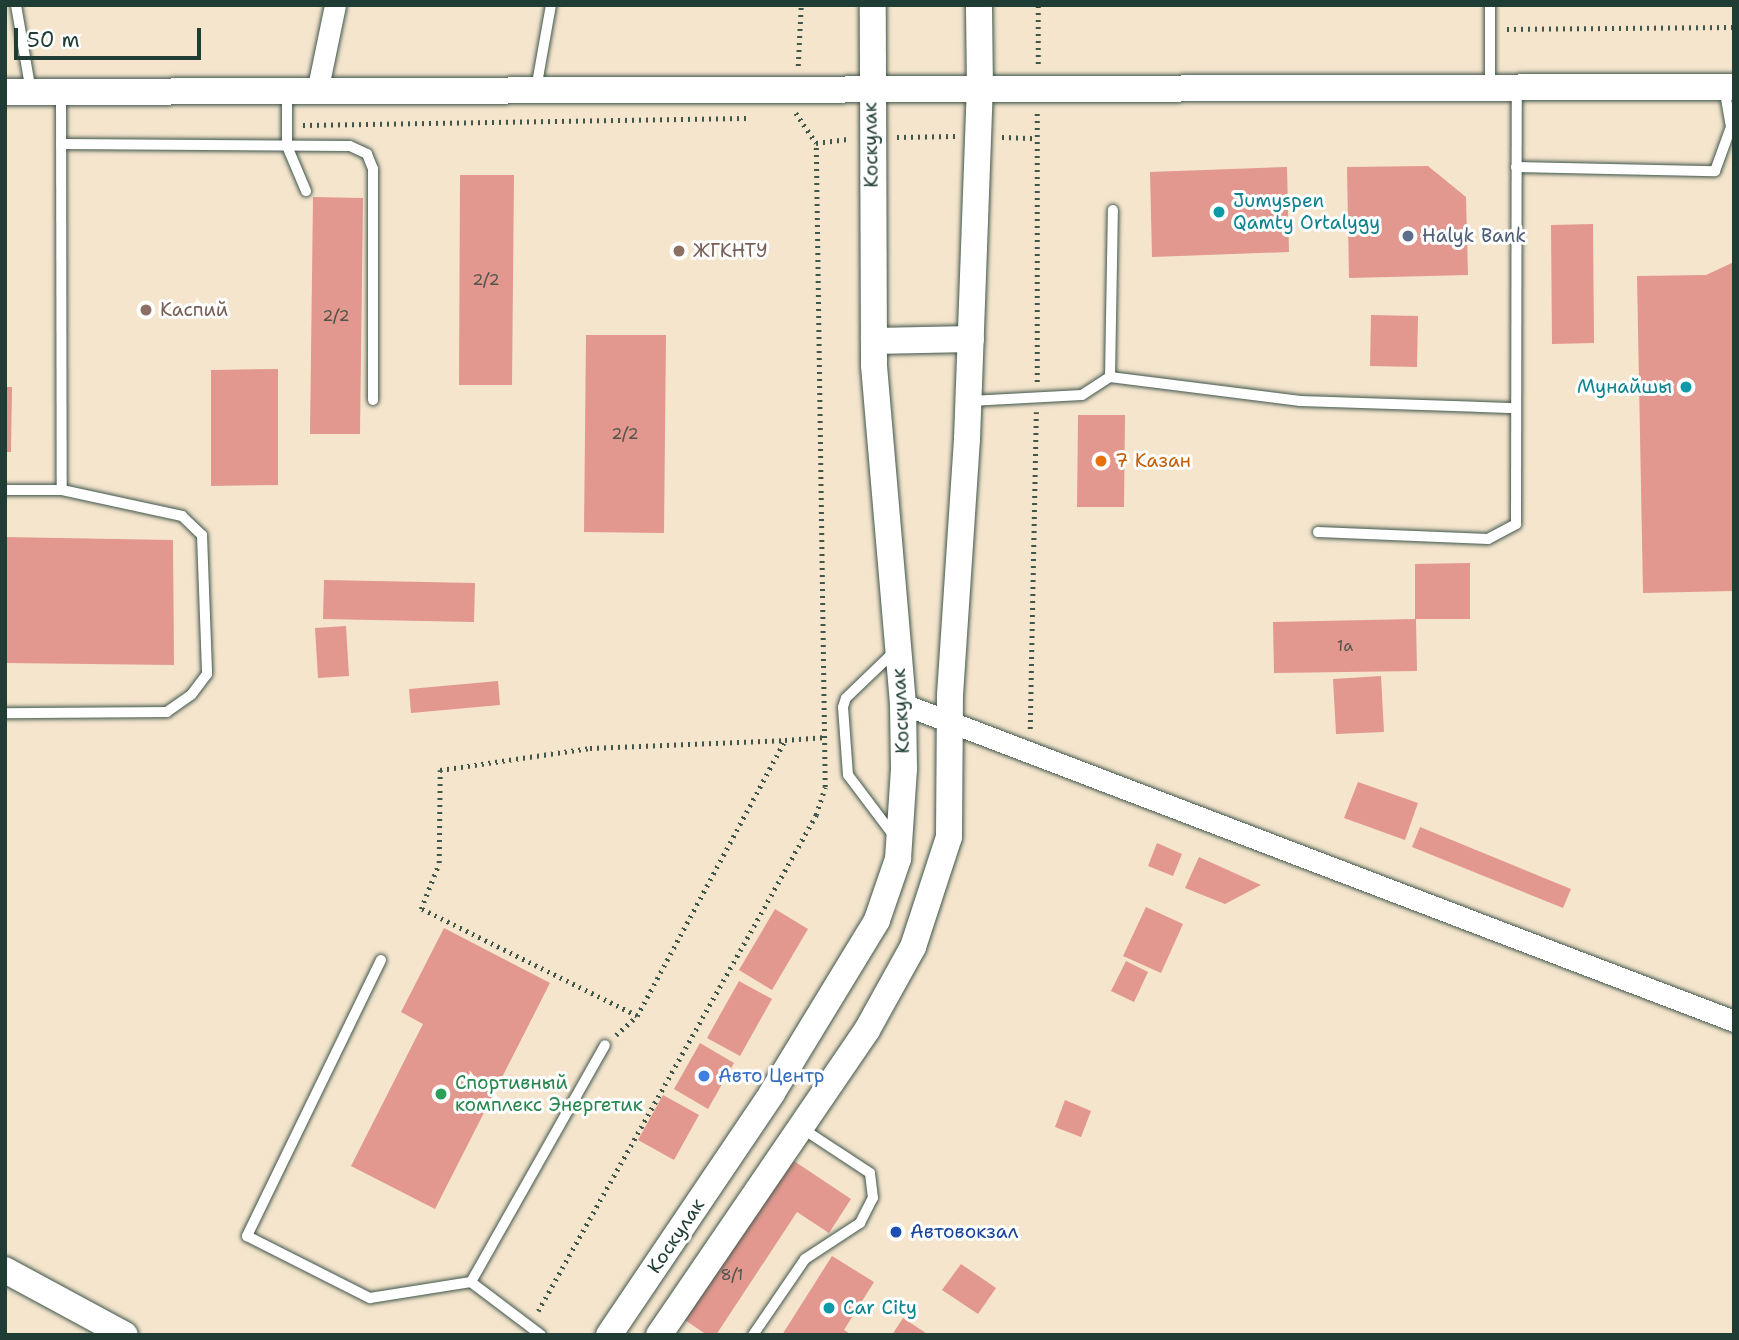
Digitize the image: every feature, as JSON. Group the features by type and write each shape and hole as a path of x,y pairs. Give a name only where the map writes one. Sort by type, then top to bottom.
{"street":[{"path":"317,92 335,5"},
{"name":"Коскулак","path":"610,1335 772,1093 877,920 899,842 903,704 874,341 870,90 873,5"},
{"path":"659,1335 867,1030 913,947 949,837 949,722 969,401 979,136 979,5"},
{"path":"18,92 1729,87"},
{"path":"874,341 971,339"},
{"path":"903,704 1734,1021"},
{"path":"5,1270 125,1335"}],"lane":[{"path":"16,5 18,92"},
{"path":"536,90 551,5"},
{"path":"1490,5 1490,86"},
{"path":"1318,531 1488,539 1516,524 1517,86"},
{"path":"1516,167 1715,171 1731,127 1729,87"},
{"path":"61,92 62,490"},
{"path":"288,92 287,146 306,191"},
{"path":"61,144 350,146 367,155 373,169 373,400"},
{"path":"1110,377 1113,210"},
{"path":"969,401 1082,395 1110,377 1300,401 1516,408"},
{"path":"5,490 62,490 157,507 183,516 202,534 207,674 191,695 167,712 5,713"},
{"path":"897,649 846,698 843,708 848,775 899,842"},
{"path":"381,960 247,1236 370,1298 471,1282 541,1335"},
{"path":"471,1282 606,1045"},
{"path":"753,1335 805,1259 860,1223 873,1198 870,1173 800,1127"}],"path":[{"path":"1490,30 1734,27"},
{"path":"782,117 796,117"},
{"path":"287,125 754,118"},
{"path":"529,1326 816,815 825,787 816,143 871,137 1036,138"},
{"path":"637,1016 421,909 439,863 440,771 590,748 824,737"},
{"path":"606,1045 637,1016 785,740"}],"building":[{"name":"Halyk Bank","path":"1428,166 1466,197 1468,275 1349,278 1347,167"},
{"name":"Jumyspen Qamty Ortalygy","path":"1287,167 1289,252 1152,257 1150,172"},
{"path":"460,175 514,175 512,385 459,385"},
{"path":"313,197 363,198 360,434 310,434"},
{"path":"1593,224 1594,343 1552,344 1551,225"},
{"name":"Мунайшы","path":"1734,262 1734,591 1643,593 1637,276 1706,275"},
{"path":"1371,315 1418,316 1417,367 1370,366"},
{"path":"586,335 666,335 664,533 584,532"},
{"path":"278,369 278,485 211,486 211,370"},
{"path":"5,387 12,387 11,452 5,452"},
{"name":"7 Казан","path":"1078,415 1125,415 1124,507 1077,507"},
{"path":"5,537 173,540 174,665 5,663"},
{"path":"1470,563 1470,619 1416,619 1417,671 1274,673 1273,622 1415,619 1415,564"},
{"path":"324,580 475,583 474,622 323,619"},
{"path":"346,626 349,676 318,678 315,628"},
{"path":"1381,676 1384,732 1336,734 1333,679"},
{"path":"498,681 500,705 411,713 409,689"},
{"path":"1358,782 1418,803 1405,840 1344,818"},
{"path":"1420,827 1571,889 1563,908 1412,847"},
{"path":"1157,843 1182,854 1173,876 1148,866"},
{"path":"1199,857 1261,885 1225,904 1185,888"},
{"path":"1146,907 1183,924 1161,973 1123,956"},
{"path":"775,909 808,929 772,990 739,970"},
{"path":"444,928 550,983 435,1209 351,1166 423,1024 401,1012"},
{"path":"1126,961 1148,972 1134,1002 1111,991"},
{"path":"739,981 772,999 740,1056 707,1038"},
{"name":"Авто Центр","path":"700,1043 734,1063 708,1109 674,1089"},
{"path":"663,1095 699,1115 674,1160 638,1140"},
{"path":"1065,1100 1091,1111 1081,1137 1055,1127"},
{"path":"788,1157 851,1199 829,1233 797,1212 716,1335 707,1335 682,1318"},
{"name":"Car City","path":"832,1256 874,1282 844,1330 852,1335 782,1335"},
{"path":"961,1264 996,1288 978,1314 942,1290"},
{"path":"903,1318 929,1335 892,1335"}],"place":[{"name":"Jumyspen Qamty Ortalygy","path":"1219,212"},
{"name":"Halyk Bank","path":"1408,236"},
{"name":"ЖГКНТУ","path":"679,251"},
{"name":"Каспий","path":"146,310"},
{"name":"Мунайшы","path":"1686,387"},
{"name":"7 Казан","path":"1101,461"},
{"name":"Авто Центр","path":"704,1076"},
{"name":"Спортивный комплекс Энергетик","path":"441,1094"},
{"name":"Автовокзал","path":"896,1232"},
{"name":"Car City","path":"829,1308"}]}
